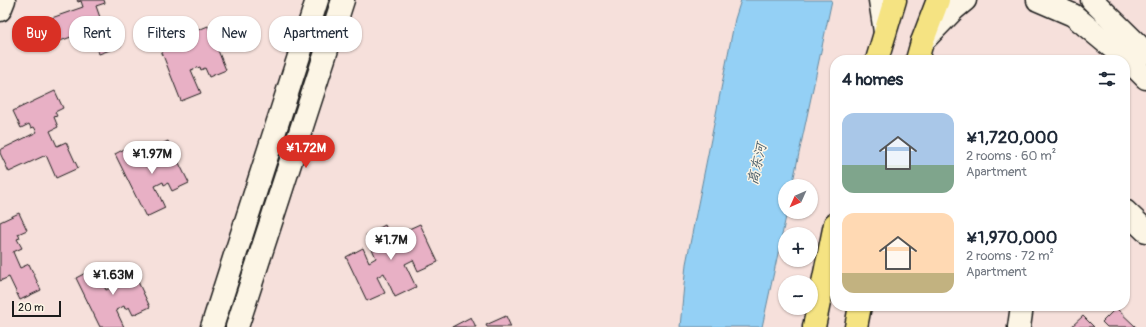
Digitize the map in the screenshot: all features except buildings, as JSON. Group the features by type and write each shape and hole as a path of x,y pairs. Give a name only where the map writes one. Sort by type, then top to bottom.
{"main road":[{"path":"878,55 895,0"},
{"path":"919,51 938,0"},
{"path":"814,327 830,249"},
{"path":"856,327 859,311"}],"street":[{"path":"0,10 4,0"},
{"path":"212,327 318,0"},
{"path":"237,327 343,0"},
{"path":"880,0 885,32"},
{"path":"919,51 954,9 965,0"},
{"path":"1038,0 1073,15 1121,55"},
{"path":"1092,0 1128,55"},
{"path":"1130,57 1137,68"},
{"path":"1130,216 1146,231"},
{"path":"1019,327 1021,311"}],"water":[{"name":"高东河","path":"741,0 832,0 794,179 778,179 778,219 785,219 784,227 778,227 778,253 762,327 680,327 686,264 735,19"}]}
